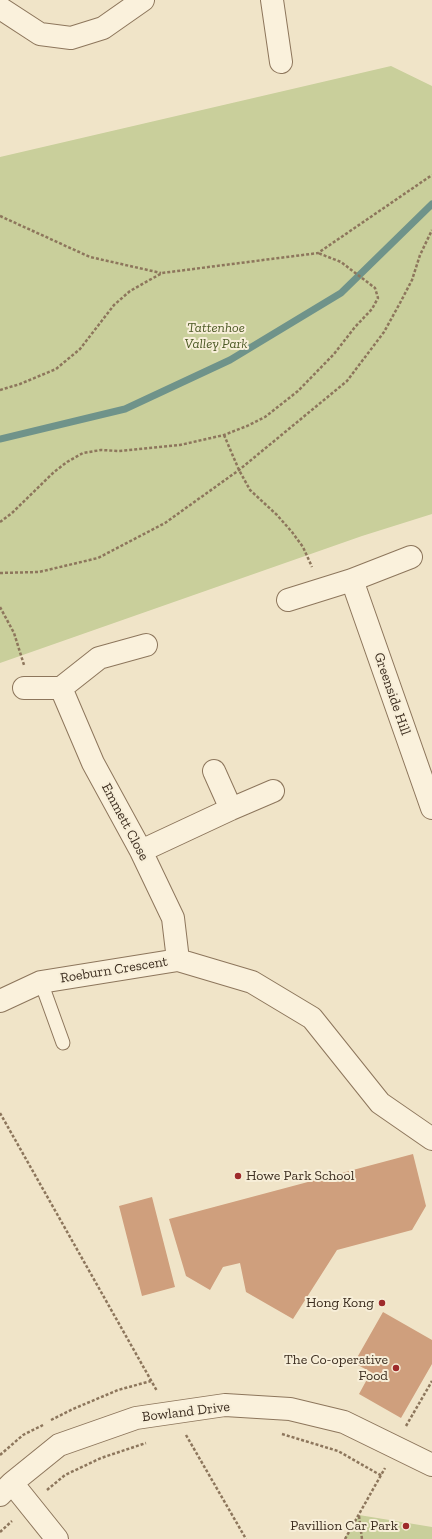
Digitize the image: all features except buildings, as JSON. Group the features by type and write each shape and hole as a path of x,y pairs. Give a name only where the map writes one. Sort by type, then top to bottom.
{"street":[{"path":"0,8 40,34 71,38 103,28 143,0"},
{"path":"272,0 281,62"},
{"path":"288,600 352,580 411,557"},
{"name":"Greenside Hill","path":"352,580 432,808"},
{"path":"24,688 61,688 99,658 146,645"},
{"name":"Emmett Close","path":"61,688 93,763 141,851 173,918 178,960"},
{"path":"214,771 231,809"},
{"path":"141,851 273,791"},
{"name":"Roeburn Crescent","path":"0,1001 41,982 178,960 252,982 312,1018 380,1103 432,1138"},
{"name":"Bowland Drive","path":"6,1489 59,1445 136,1418 225,1405 290,1409 344,1422 431,1462"},
{"path":"6,1489 29,1504 57,1539"}],"lane":[{"path":"41,982 63,1043"}],"path":[{"path":"0,216 90,258 162,273 318,253 432,175"},
{"path":"0,573 39,572 98,558 165,523 238,470 347,381 384,332 412,280 420,254 432,230"},
{"path":"0,522 12,513 54,472 67,462 83,454 101,450 119,451 180,445 224,435 265,417 298,391 334,354 355,326 372,309 378,298 375,288 341,262 318,253"},
{"path":"0,390 20,384 56,369 80,349 114,305 130,291 162,273"},
{"path":"224,435 238,470 250,490 292,532 303,547 321,590"},
{"path":"0,607 14,634 21,654 26,672 24,688"},
{"path":"0,1113 169,1413"},
{"path":"0,1455 23,1435 73,1409 118,1390 151,1381"},
{"path":"191,1432 185,1433 246,1539"},
{"path":"279,1433 338,1451 382,1476"},
{"path":"0,1532 29,1504 65,1475 101,1458 150,1442"},
{"path":"359,1515 362,1539"}],"green space":[{"name":"Tattenhoe Valley Park","path":"391,66 432,86 432,514 362,536 0,663 0,157"},
{"path":"359,1515 432,1527 432,1539 344,1539"}],"waterway":[{"path":"0,439 125,409 230,360 341,293 432,204"}],"place":[{"name":"Howe Park School","path":"238,1176"},
{"name":"Hong Kong","path":"382,1303"},
{"name":"The Co-operative Food","path":"396,1368"},
{"name":"Pavillion Car Park","path":"406,1526"}]}
